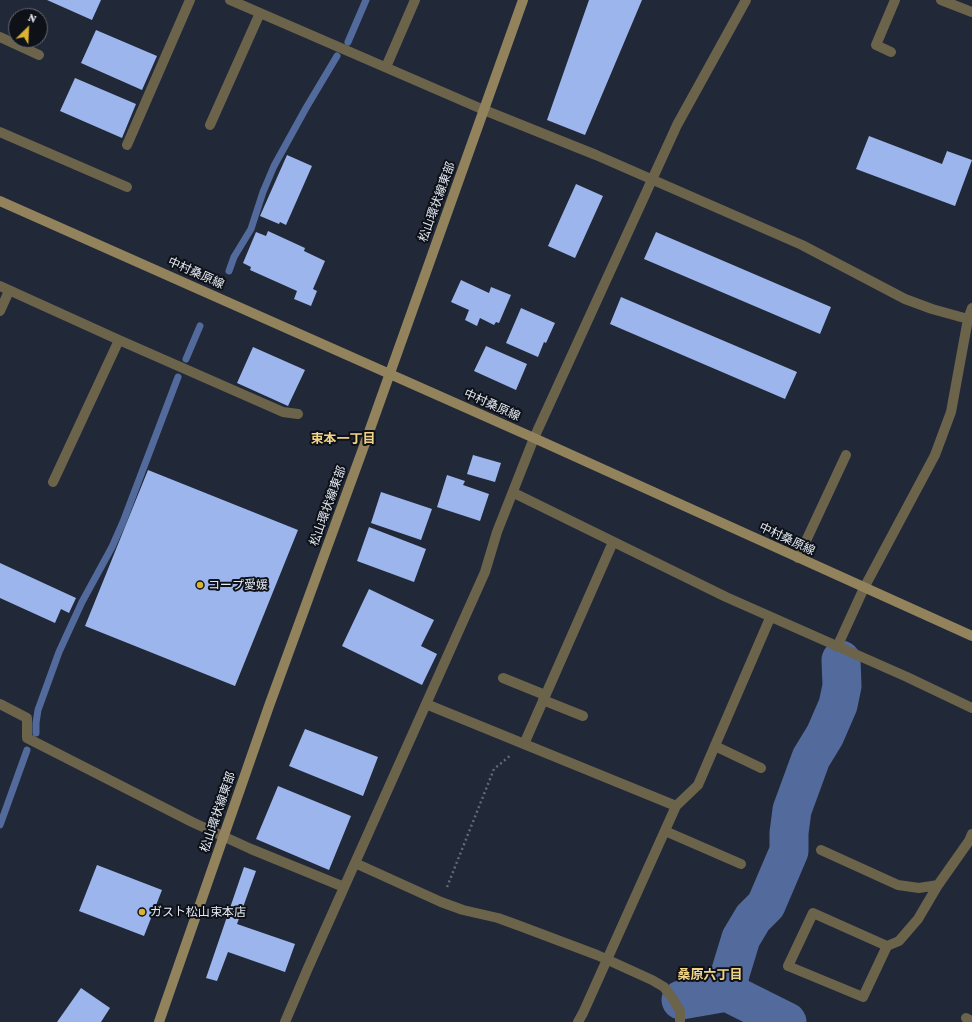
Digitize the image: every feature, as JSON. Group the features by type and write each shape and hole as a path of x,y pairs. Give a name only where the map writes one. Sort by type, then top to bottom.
{"street":[{"path":"127,145 190,0"},
{"path":"386,67 415,0"},
{"name":"松山環状線東部","path":"159,1022 268,706 390,373 523,0"},
{"path":"285,1022 485,572 497,532 514,493 534,438 677,125 746,0"},
{"path":"891,52 876,45 895,0"},
{"path":"233,1 484,110 653,179 802,245 905,299 932,309 968,319"},
{"path":"947,1 972,12"},
{"path":"210,125 260,13"},
{"path":"0,37 39,55"},
{"path":"0,132 127,188"},
{"name":"中村桑原線","path":"0,201 390,373 972,636"},
{"path":"0,286 283,412 298,414"},
{"path":"0,311 9,291"},
{"path":"837,647 864,588 935,455 951,412 968,319 972,308"},
{"path":"53,482 119,340"},
{"path":"798,558 846,455"},
{"path":"514,493 770,618 907,677 972,708"},
{"path":"524,744 613,542"},
{"path":"578,1022 676,806 698,785 770,618"},
{"path":"503,678 583,716"},
{"path":"0,704 27,718 27,738 192,822 251,849 344,887"},
{"path":"426,704 676,806"},
{"path":"715,746 761,768"},
{"path":"665,831 741,864"},
{"path":"887,946 813,913 788,966 863,997 887,946 899,941 918,919 938,885 972,834"},
{"path":"821,850 898,885 919,888 938,885"},
{"path":"355,863 441,902 463,910 498,918 607,960 652,980 664,987 674,999 680,1011 680,1022"}],"path":[{"path":"441,902 494,769 524,744"}],"building":[{"path":"47,0 101,0 92,20"},
{"path":"589,0 642,0 585,135 547,120"},
{"path":"96,30 157,56 142,90 81,63"},
{"path":"75,78 136,104 122,138 60,111"},
{"path":"869,136 942,164 947,151 972,160 955,206 856,169"},
{"path":"287,155 312,166 286,225 280,222 279,224 260,216"},
{"path":"576,184 603,196 575,258 548,246"},
{"path":"268,231 305,248 304,251 325,261 313,289 317,291 311,306 294,299 297,291 250,270 251,267 243,263 256,232 266,236"},
{"path":"656,232 831,307 820,334 644,259"},
{"path":"461,280 489,293 491,287 511,295 499,323 496,322 494,325 480,318 477,326 465,320 469,310 451,302"},
{"path":"621,297 797,372 785,399 610,324"},
{"path":"521,308 555,323 546,343 544,342 538,357 506,343"},
{"path":"486,346 527,364 516,390 474,371"},
{"path":"253,347 305,370 288,406 237,383"},
{"path":"473,455 501,463 495,482 467,474"},
{"path":"148,470 298,530 235,686 85,626"},
{"path":"447,475 465,481 463,485 489,494 480,521 437,507"},
{"path":"381,492 432,509 421,540 371,523"},
{"path":"369,527 426,549 414,582 357,561"},
{"path":"0,563 76,598 69,613 61,609 55,623 0,598"},
{"path":"369,589 434,620 421,646 437,654 422,685 342,646"},
{"path":"305,729 378,757 363,796 289,766"},
{"path":"278,786 351,816 329,870 256,839"},
{"path":"97,865 162,890 144,936 79,911"},
{"path":"244,867 256,871 237,924 295,944 285,972 228,952 217,981 206,978"},
{"path":"81,988 110,1008 101,1022 57,1022"}],"waterway":[{"path":"348,42 366,0"},
{"path":"229,271 234,257 251,229 263,192 274,166 337,56"},
{"path":"186,359 200,326"},
{"path":"36,733 38,710 59,652 82,602 112,547 123,522 178,377"},
{"path":"727,992 730,974 741,938 753,918 766,905 789,851 789,833 792,810 811,758 825,735 838,705 842,686 841,660"},
{"path":"0,825 27,750"},
{"path":"681,1000 727,992 787,1022"}],"place":[{"name":"コープ愛媛","path":"200,585"},
{"name":"ガスト松山束本店","path":"142,912"}],"district":[{"name":"束本一丁目","path":"343,439"},
{"name":"桑原六丁目","path":"710,975"}]}
